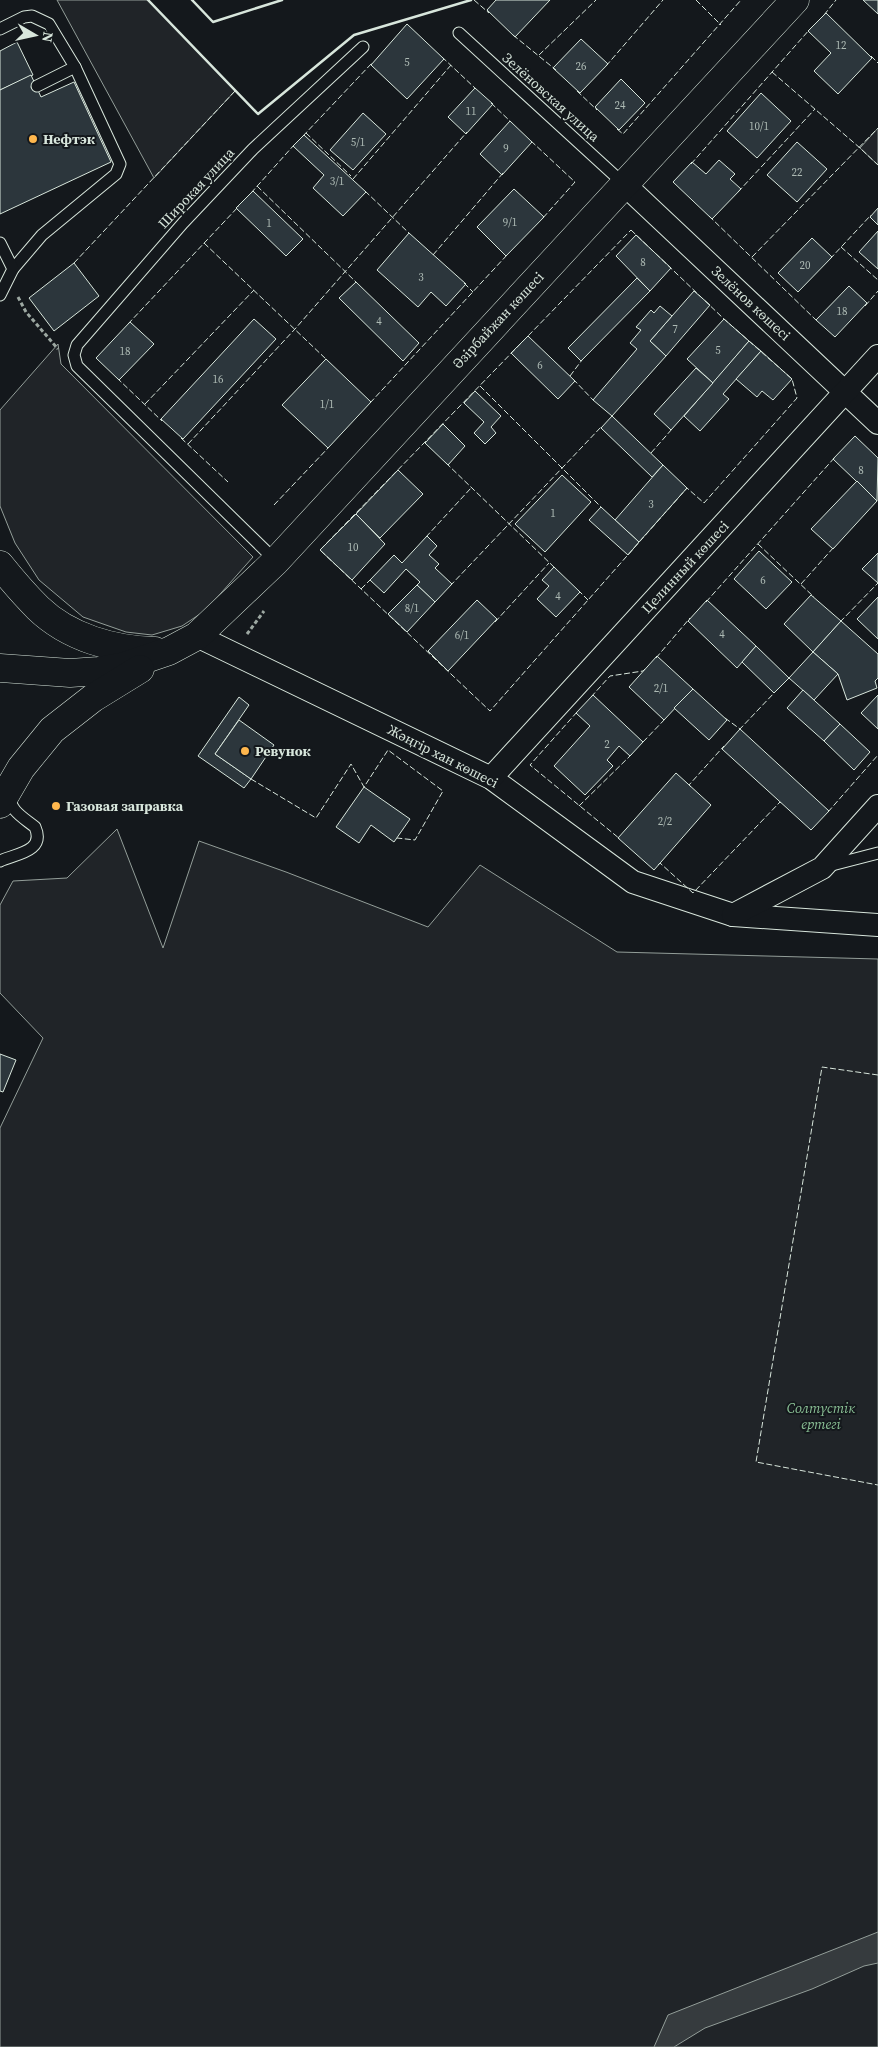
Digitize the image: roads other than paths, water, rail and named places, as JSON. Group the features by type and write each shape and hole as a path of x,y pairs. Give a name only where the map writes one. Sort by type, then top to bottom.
{"main road":[{"name":"Әзірбайжан көшесі","path":"169,651 197,636 276,561 795,0"},
{"path":"0,565 39,609 62,627 88,639 116,647 142,651 169,651"},
{"path":"0,668 70,673 99,671 125,666 169,651"},
{"path":"0,804 21,768 52,730 93,698 169,651"}],"street":[{"name":"Зелёнов көшесі","path":"624,184 878,423"},
{"name":"Целинный көшесі","path":"491,778 878,356"},
{"name":"Жәңгір хан көшесі","path":"197,636 491,778 634,882 733,915 878,925"},
{"path":"733,915 822,868 878,806"}],"lane":[{"path":"0,29 24,17 32,16 48,24 55,32 75,67 120,164 116,174 42,235 11,274 0,295"},
{"name":"Зелёновская улица","path":"459,33 624,184"},
{"name":"Широкая улица","path":"276,561 76,366 74,355 77,346 183,223 252,149 363,47"},
{"path":"36,86 75,67"},
{"path":"0,243 11,274"},
{"path":"0,861 26,852 32,848 36,839 34,827 16,811 10,802 9,797 14,779"},
{"path":"822,868 878,853"}],"place":[{"name":"Нефтэк","path":"33,139"},
{"name":"Ревунок","path":"245,751"},
{"name":"Газовая заправка","path":"56,806"}],"park label":[{"name":"Солтүстік ертегі","path":"821,1416"}]}
